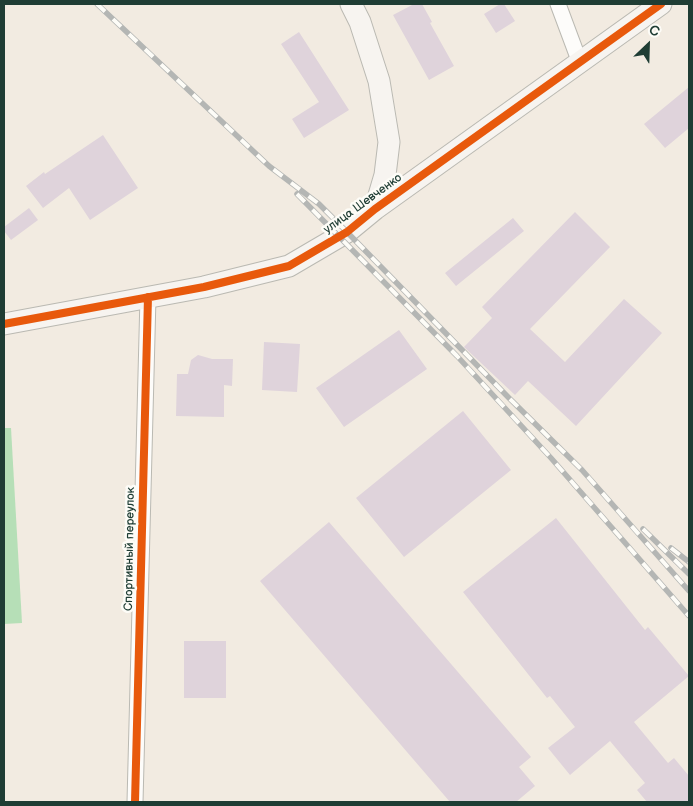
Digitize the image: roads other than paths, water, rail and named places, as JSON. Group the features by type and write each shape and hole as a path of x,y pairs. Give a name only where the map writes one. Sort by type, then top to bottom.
{"street":[{"path":"350,4 360,22 379,81 389,142 385,175 375,209"},
{"path":"558,4 580,63"},
{"name":"улица Шевченко","path":"4,324 204,287 289,266 348,232 375,209 661,4"},
{"name":"Спортивный переулок","path":"135,802 148,297"}],"railway":[{"path":"97,4 269,166 319,204 582,470 689,591"},
{"path":"297,194 457,356 551,458 689,616"},
{"path":"643,529 689,574"},
{"path":"671,548 689,562"}]}
